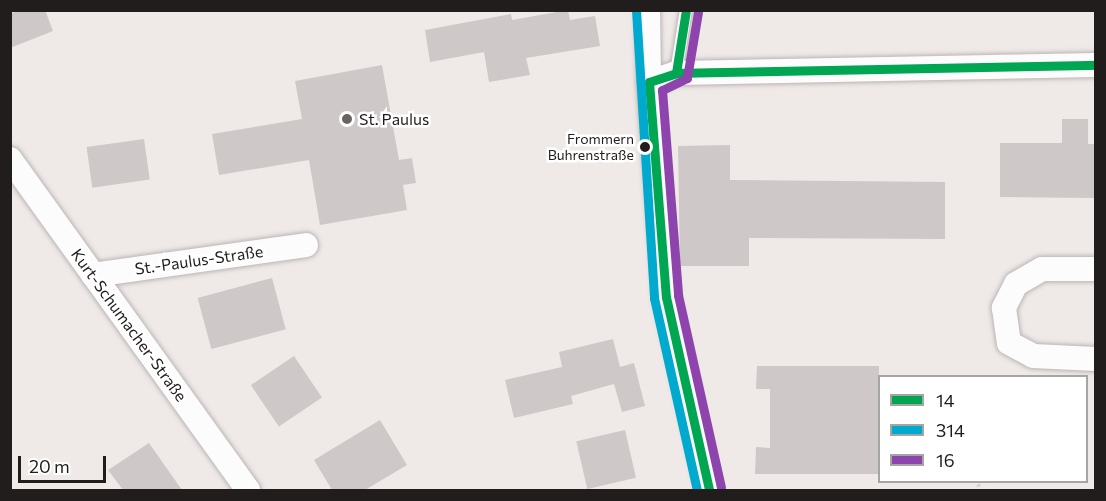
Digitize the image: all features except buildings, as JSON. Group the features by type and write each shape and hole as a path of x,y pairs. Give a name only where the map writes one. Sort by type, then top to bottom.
{"street":[{"path":"648,10 649,82 666,297 709,490"},
{"path":"649,82 676,74 1095,65"},
{"name":"Kurt-Schumacher-Straße","path":"10,159 248,490"},
{"name":"St.-Paulus-Straße","path":"93,275 306,244"},
{"path":"1095,269 1042,269 1016,284 1004,308 1009,343 1033,356 1095,359"}],"lane":[{"path":"676,74 687,10"}],"path":[{"path":"978,484 981,490"}],"transit line":[{"name":"314","path":"636,10 654,298 697,490"},
{"name":"14","path":"676,73 686,10"},
{"name":"16","path":"698,12 687,78 662,90 678,295 721,487"},
{"name":"14","path":"649,82 676,73 1096,65"},
{"name":"14","path":"649,82 666,297 709,490"}],"place":[{"name":"St. Paulus","path":"347,119"},
{"name":"Frommern Buhrenstraße","path":"645,147"}]}
